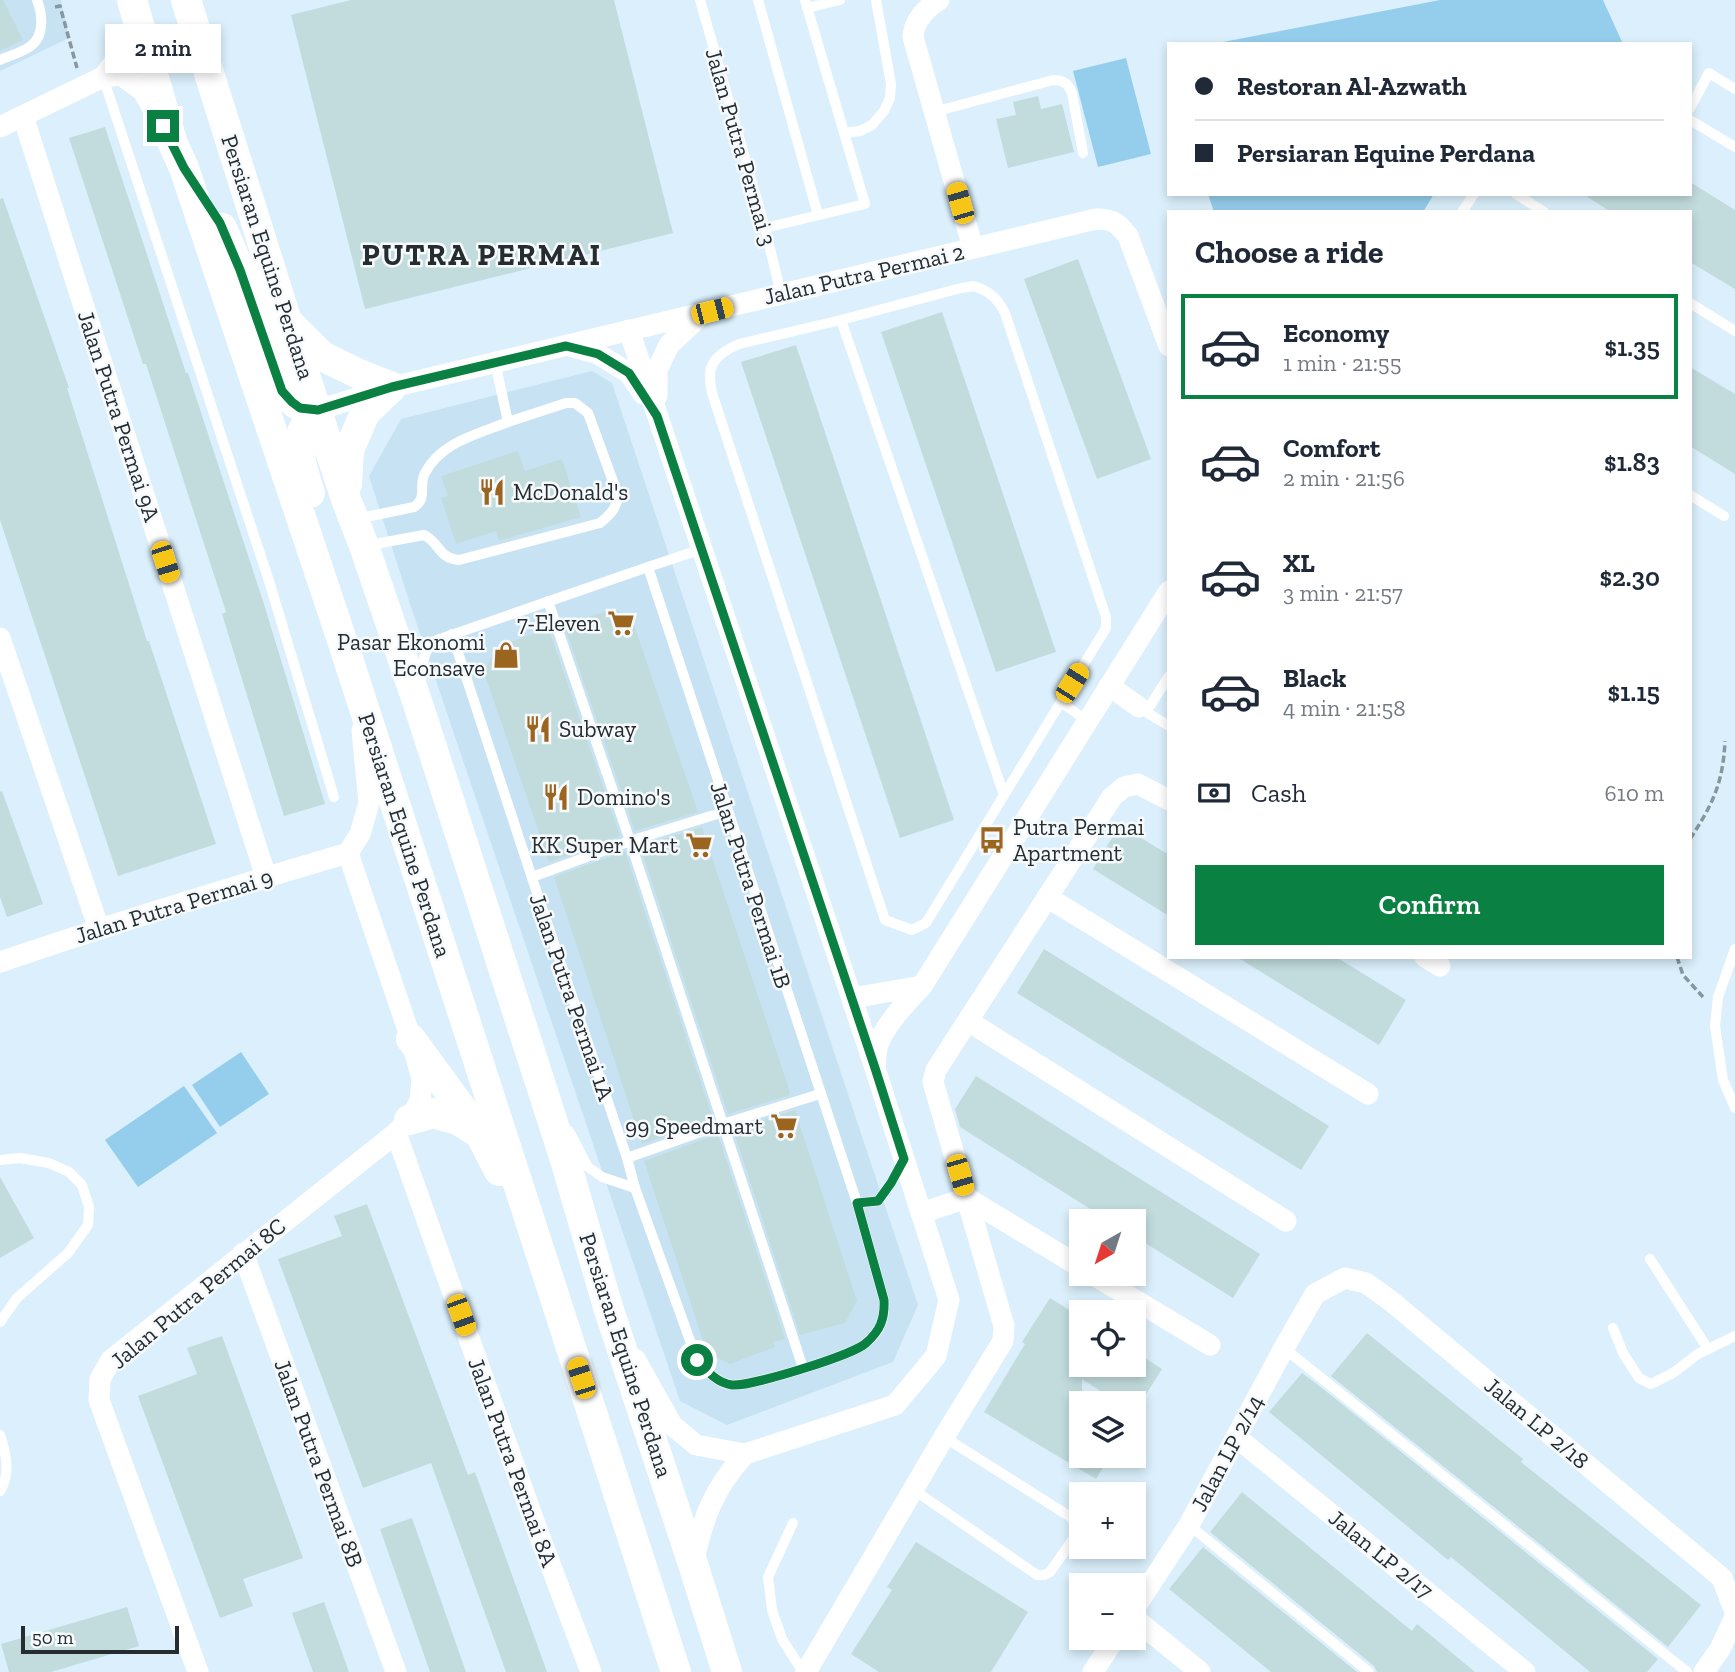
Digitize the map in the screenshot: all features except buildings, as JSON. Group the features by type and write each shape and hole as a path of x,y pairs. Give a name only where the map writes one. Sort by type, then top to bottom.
{"street":[{"name":"Persiaran Equine Perdana","path":"186,0 287,321 418,704 566,1163 608,1307 694,1564 727,1672"},
{"path":"939,0 919,18 913,37 973,248"},
{"name":"Persiaran Equine Perdana","path":"134,8 178,156 342,640 676,1672"},
{"path":"103,77 128,45 134,8"},
{"path":"0,127 103,77 121,75 142,91 220,223 240,270 282,391 300,408 318,410"},
{"name":"Jalan Putra Permai 9A","path":"23,116 266,877"},
{"name":"Jalan Putra Permai 2","path":"318,410 392,387 1096,219 1109,219 1121,226 1128,236 1167,341"},
{"path":"657,416 657,370 669,345 703,313"},
{"path":"287,321 322,356 392,387 365,413 348,450 355,522"},
{"path":"608,1307 671,1425 695,1444 745,1454 895,1405 936,1356 948,1300 852,998 629,331"},
{"path":"566,346 598,354 629,373 657,416"},
{"path":"318,410 304,428 300,452 308,486 335,568 342,640"},
{"path":"875,1068 877,1046 904,1005 922,986 1167,594"},
{"path":"0,638 99,929"},
{"path":"1109,686 1142,710"},
{"path":"362,703 362,743 369,803 360,834 348,853 422,1079 420,1101 402,1127"},
{"path":"804,1672 999,1347 1004,1334 1002,1319 933,1082 936,1070 1112,797 1124,787 1138,784 1167,799"},
{"name":"Jalan Putra Permai 9","path":"0,962 348,853"},
{"path":"1047,897 1368,1094"},
{"path":"852,998 922,986"},
{"path":"968,1021 1286,1221"},
{"path":"411,1039 480,1134 540,1252"},
{"path":"402,1127 433,1113 458,1119 480,1134"},
{"name":"Jalan Putra Permai 8C","path":"192,1670 99,1400 100,1379 111,1360 402,1127"},
{"name":"Jalan Putra Permai 8A","path":"402,1127 535,1524 591,1672"},
{"path":"921,1213 967,1198 1069,1260"},
{"name":"Jalan Putra Permai 8B","path":"243,1254 396,1672"},
{"name":"Jalan LP 2/18","path":"1315,1294 1345,1278 1366,1283 1391,1301 1723,1578 1735,1615"},
{"path":"1112,1286 1210,1345"},
{"name":"Jalan LP 2/14","path":"1146,1591 1189,1525 1315,1294"},
{"name":"Jalan LP 2/17","path":"1236,1437 1525,1672"},
{"path":"694,1564 701,1529 714,1496 729,1472 745,1454"},
{"path":"1704,1672 1720,1649 1735,1615"},
{"path":"1146,1628 1200,1672"},
{"path":"1093,1672 1107,1650"}],"lane":[{"name":"Jalan Putra Permai 3","path":"700,0 781,294"},
{"path":"758,0 818,215"},
{"path":"765,229 865,204 806,4 840,0"},
{"path":"844,133 860,131 872,125 884,111 890,98 891,84 876,0"},
{"path":"0,60 33,44 41,30 39,5"},
{"path":"1692,104 1709,73 1735,89"},
{"path":"103,77 269,581 334,797"},
{"path":"934,112 1059,80 1070,87 1072,93 1083,153"},
{"path":"1692,121 1735,147"},
{"path":"1519,196 1541,210"},
{"path":"974,286 987,290 998,301 1005,313 1106,617 1106,628 926,923 912,930 886,920 709,380 709,370 715,361 724,351 738,344 841,320 974,286"},
{"path":"1692,304 1735,331"},
{"path":"841,320 1004,795"},
{"path":"495,362 508,422"},
{"path":"566,403 575,403 587,413 618,495 611,514 600,523 459,560 449,559 424,535 355,522 414,507 420,503 423,498 421,484 425,472 451,445 566,403"},
{"path":"1692,496 1724,516"},
{"path":"418,704 423,660 434,641 702,550"},
{"name":"Jalan Putra Permai 1B","path":"648,567 857,1203"},
{"path":"548,601 803,1368"},
{"name":"Jalan Putra Permai 1A","path":"452,634 635,1188 697,1360 707,1372 731,1385 742,1385 847,1353 864,1345 877,1332 885,1315 884,1300 857,1203"},
{"path":"1167,679 1142,710 1167,725"},
{"path":"1061,702 1087,721"},
{"path":"532,877 630,841 727,811"},
{"path":"1735,949 1718,998 1714,1026 1723,1080 1735,1108"},
{"path":"627,1158 820,1094"},
{"path":"546,1101 562,1120 588,1167 602,1177 635,1188"},
{"path":"0,1160 20,1158 49,1163 69,1171 82,1185 89,1207 88,1225 68,1253 17,1298 0,1322"},
{"path":"857,1203 878,1201 904,1159"},
{"path":"1650,1259 1708,1349"},
{"path":"1613,1328 1623,1353 1639,1378 1651,1384 1673,1373 1698,1354 1735,1336"},
{"path":"1284,1348 1687,1672"},
{"path":"0,1435 7,1453 5,1482 0,1491"},
{"path":"914,1490 1037,1575 1050,1572 1074,1538 1076,1526 1069,1516 944,1437"},
{"path":"793,1523 768,1577 772,1610 782,1639 804,1672"},
{"path":"1189,1525 1369,1672"}],"path":[{"path":"39,5 60,6 82,87"},
{"path":"1692,836 1705,817 1721,783 1725,741"},
{"path":"1678,959 1683,975 1701,996 1717,1004"}],"shaded area":[{"path":"0,0 61,0 69,38 0,71"},
{"path":"1440,0 1603,0 1622,42 1223,42"},
{"path":"1126,58 1151,154 1098,167 1073,71"},
{"path":"1209,196 1433,196 1424,210 1213,210"},
{"path":"592,371 612,383 918,1305 893,1362 727,1425 680,1401 369,476 401,419"},
{"path":"241,1052 269,1094 220,1127 192,1085"},
{"path":"184,1086 217,1133 138,1187 105,1140"}],"place":[{"name":"McDonald's","path":"492,492"},
{"name":"7-Eleven","path":"621,623"},
{"name":"Pasar Ekonomi Econsave","path":"506,655"},
{"name":"Subway","path":"538,729"},
{"name":"Domino's","path":"556,797"},
{"name":"Putra Permai Apartment","path":"992,840"},
{"name":"KK Super Mart","path":"699,845"},
{"name":"99 Speedmart","path":"784,1126"}],"district":[{"name":"PUTRA PERMAI","path":"482,255"}],"route":[{"path":"163,126 184,168 220,223 240,270 282,391 300,408 318,410 392,387 566,346 598,354 629,373 657,416 904,1159 878,1201 857,1203 884,1300 885,1315 877,1332 864,1345 803,1368 742,1385 731,1385 718,1380 697,1360"}]}
